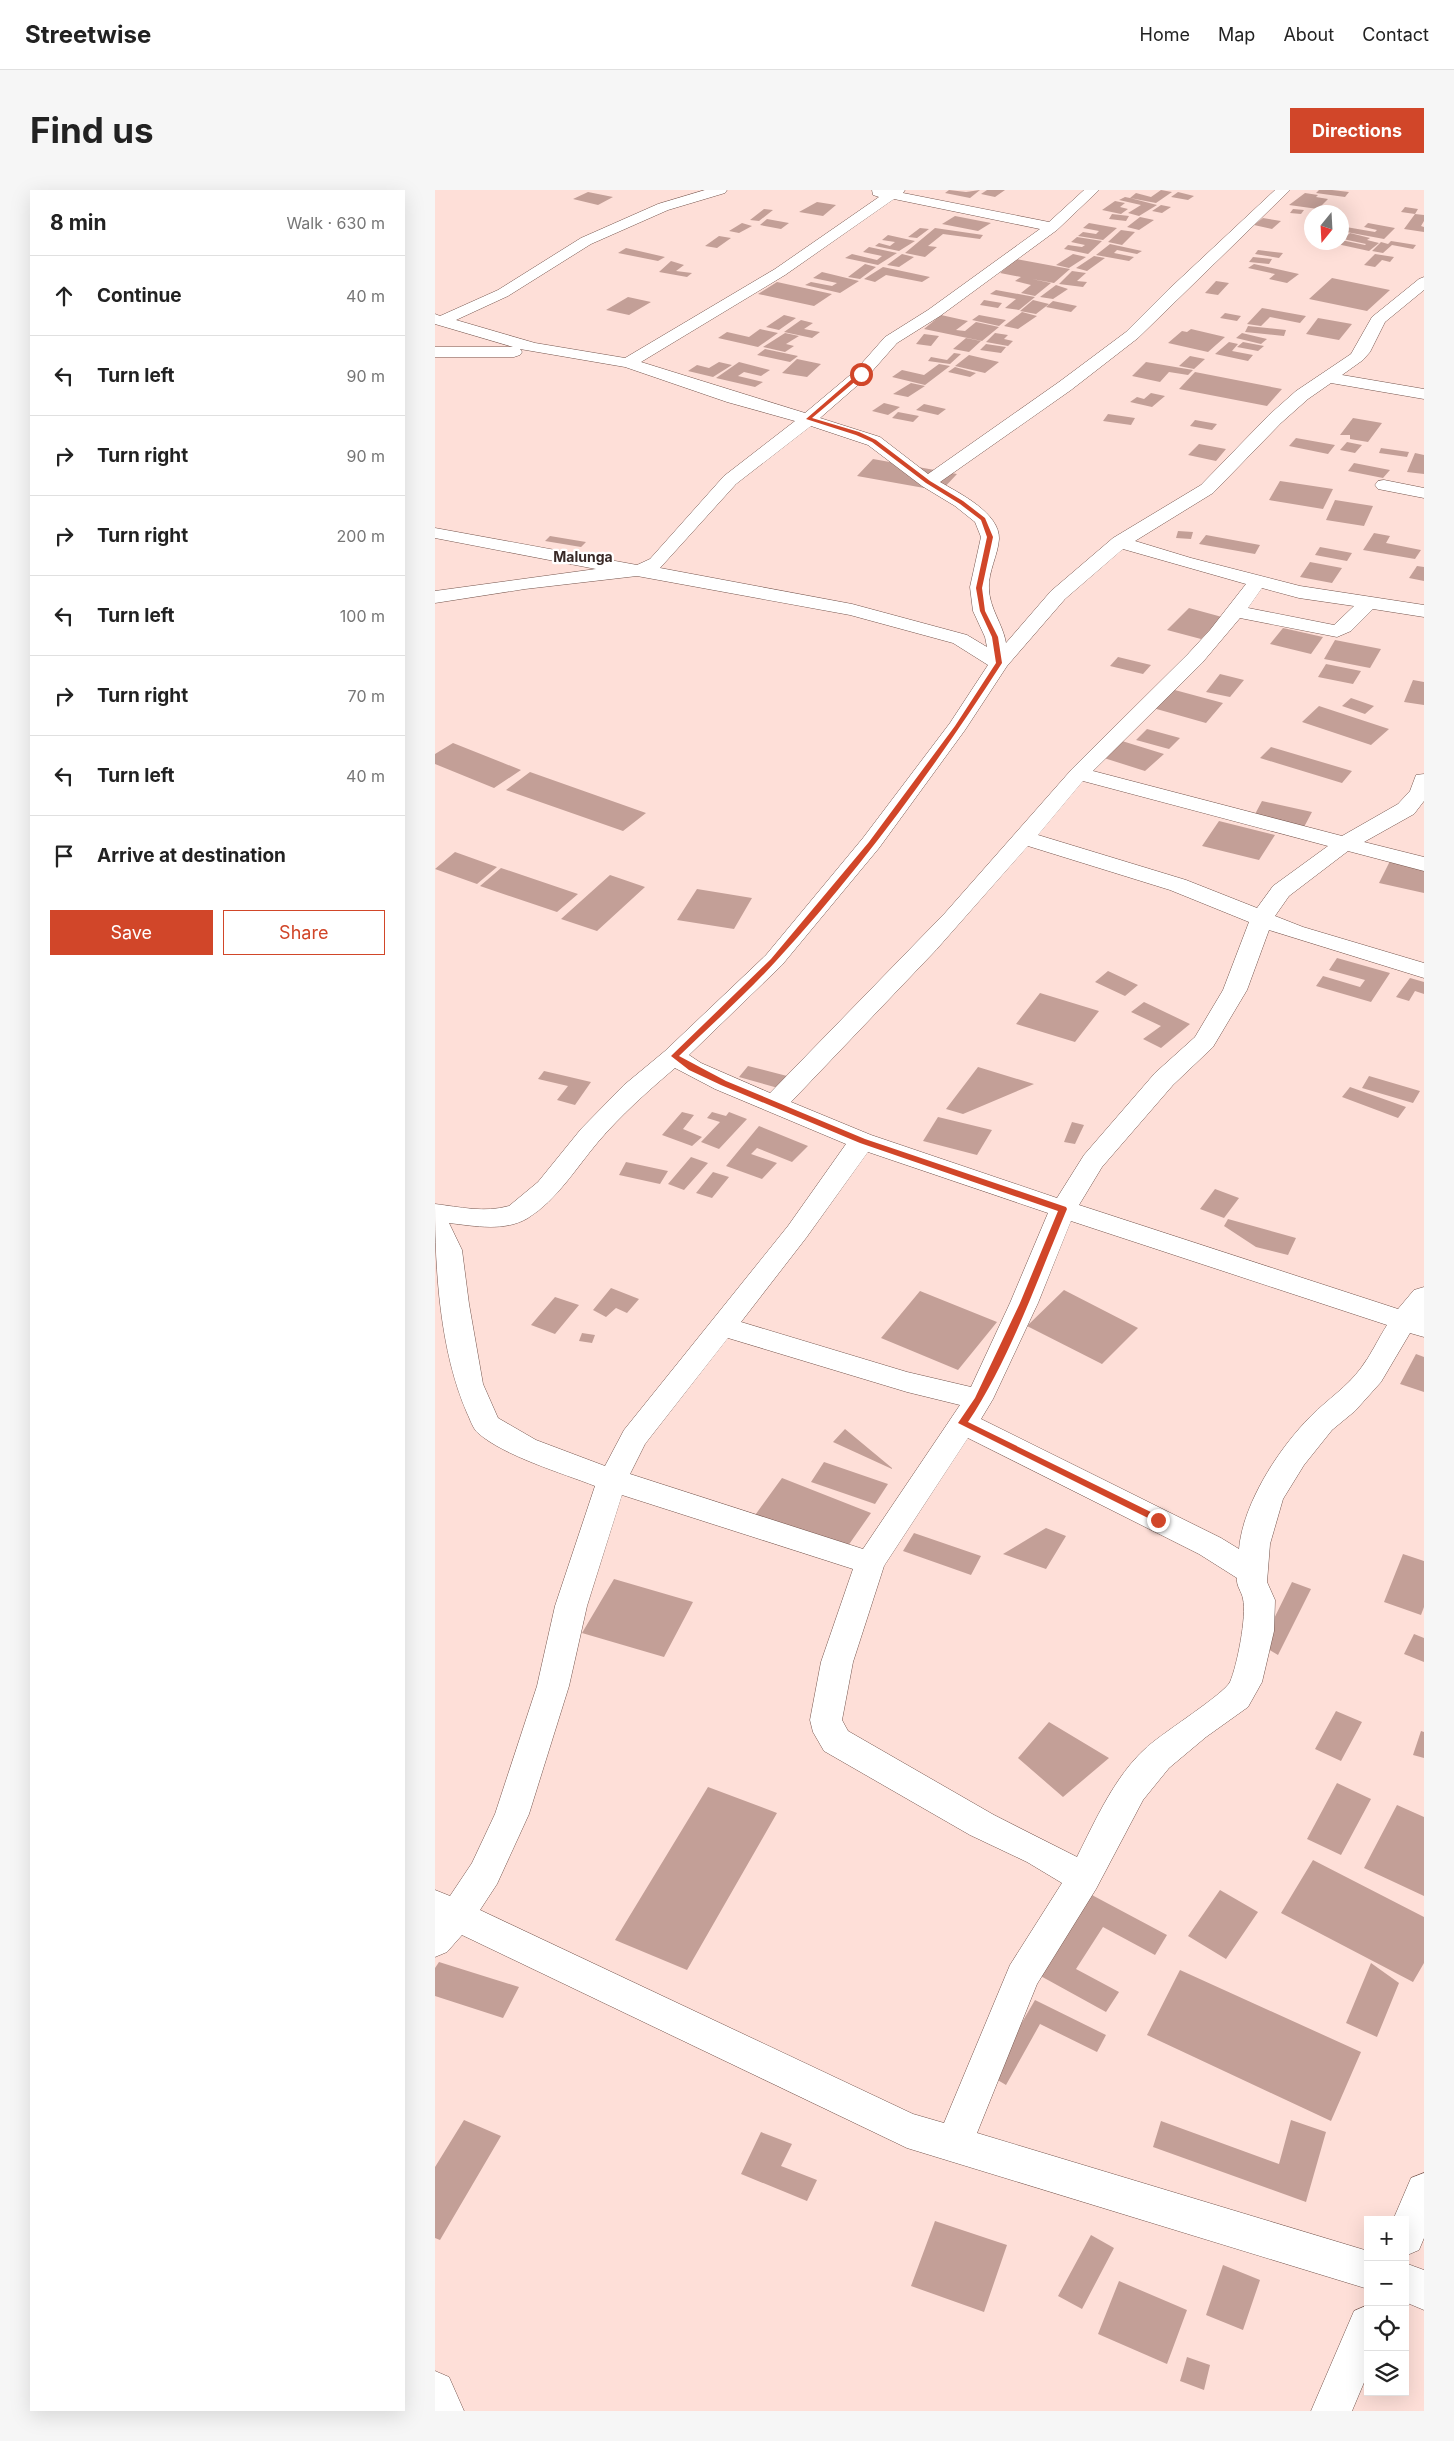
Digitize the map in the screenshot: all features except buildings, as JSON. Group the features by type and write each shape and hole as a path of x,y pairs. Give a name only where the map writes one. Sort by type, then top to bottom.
{"street":[{"path":"438,320 503,293 594,237 663,207 720,190"},
{"path":"867,190 894,192 1052,227"},
{"path":"435,596 525,583 640,570 657,563 698,514 730,480 809,419 861,374 898,334 934,313 1052,227 1092,190"},
{"path":"928,482 1065,386 1132,335 1173,293 1283,190"},
{"path":"628,363 780,272 894,192"},
{"path":"435,1213 488,1219 517,1212 547,1188 590,1135 633,1091 674,1056 774,960 871,843 958,726 999,663 1059,595 1120,542 1207,489 1275,420 1311,388 1357,357 1364,349 1378,320 1424,282"},
{"path":"438,320 545,351 628,363 733,398 858,434 874,441 928,482 979,514 987,524 990,537 979,588 983,611 995,637 999,663"},
{"path":"435,352 545,351"},
{"path":"1327,377 1424,394"},
{"path":"1384,485 1424,493"},
{"path":"435,533 852,610 960,639 999,663"},
{"path":"1120,542 1257,582 1299,592 1424,610"},
{"path":"774,1104 896,981 1079,774 1205,647 1237,612 1257,582"},
{"path":"1237,612 1337,631 1345,627 1369,602"},
{"path":"1079,774 1424,864"},
{"path":"1083,1878 1039,1852 982,1825 836,1741 829,1732 826,1720 837,1662 870,1563 971,1411 1024,1303 1063,1209 1093,1161 1164,1079 1204,1042 1235,990 1262,917 1281,891 1345,843 1406,809 1417,797 1424,780"},
{"path":"1023,838 1178,884 1295,932 1424,971"},
{"path":"674,1056 700,1072 862,1141 1414,1324"},
{"path":"862,1141 797,1232 634,1438 612,1480 571,1606 553,1686 512,1814 485,1873 442,1920 907,2130 1364,2269"},
{"path":"435,1221 449,1250 455,1304 469,1384 487,1425 526,1448 612,1480 870,1563"},
{"path":"953,2144 1023,1976 1083,1878 1103,1837 1131,1790 1157,1758 1194,1728 1237,1698 1249,1673 1258,1631 1259,1600 1252,1582 1252,1572 1255,1544 1269,1498 1294,1457 1321,1423 1345,1404 1414,1324 1424,1297"},
{"path":"723,1327 889,1377 971,1411 1210,1546 1252,1572"},
{"path":"1409,2227 1424,2191"},
{"path":"1409,2284 1424,2290"},
{"path":"1331,2411 1364,2334"},
{"path":"435,2391 444,2411"}],"district":[{"name":"Malunga","path":"583,556"}],"route":[{"path":"861,374 809,419 858,434 874,441 928,482 979,514 987,524 990,537 979,588 983,611 995,637 999,663 958,726 871,843 774,960 674,1056 692,1068 724,1083 862,1141 1063,1209 1024,1303 979,1399 963,1423 1158,1520"}]}
